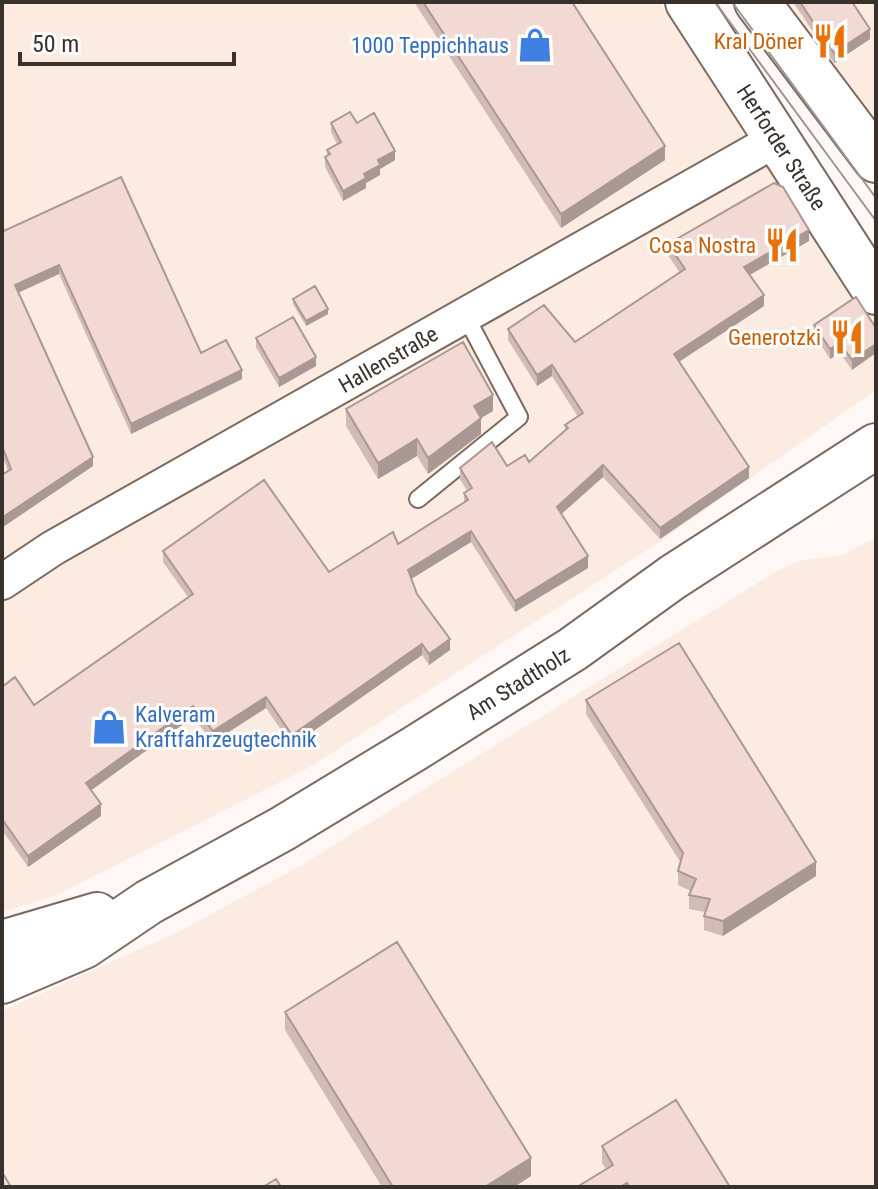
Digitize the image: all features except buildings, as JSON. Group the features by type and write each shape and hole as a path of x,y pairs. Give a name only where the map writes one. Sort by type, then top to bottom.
{"street":[{"name":"Herforder Straße","path":"688,2 876,292"},
{"path":"757,2 876,160"},
{"name":"Hallenstraße","path":"2,582 53,548 777,139"},
{"name":"Am Stadtholz","path":"2,981 84,946 149,902 282,829 414,749 573,649 673,577 876,446"},
{"name":"Am Stadtholz","path":"2,943 149,902"}],"lane":[{"path":"418,499 519,417 465,315"}],"shaded area":[{"path":"2,2 660,2 876,334 876,390 658,543 310,767 55,896 2,912"},
{"path":"788,2 876,2 876,123 831,65"},
{"path":"876,537 876,1187 2,1187 2,1011 182,930 300,866 777,571 798,561 843,555"}],"tram line":[{"path":"715,2 876,221"},
{"path":"732,2 876,198"}],"place":[{"name":"Kral Döner","path":"830,41"},
{"name":"1000 Teppichhaus","path":"535,45"},
{"name":"Cosa Nostra","path":"782,245"},
{"name":"Generotzki","path":"847,337"},
{"name":"Kalveram Kraftfahrzeugtechnik","path":"109,727"}]}
